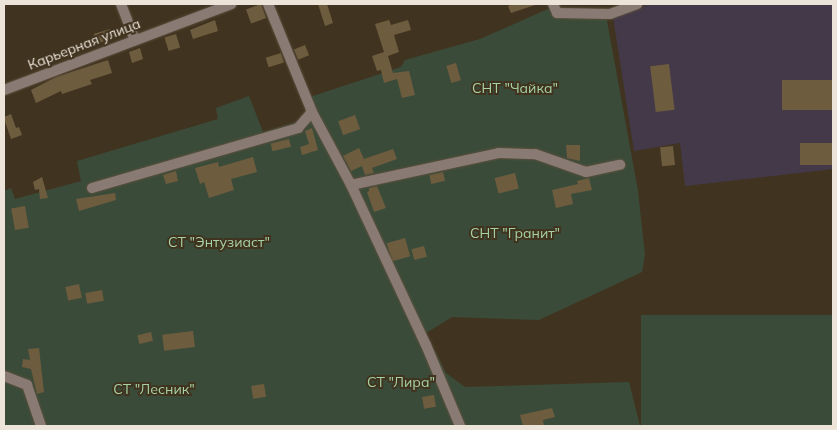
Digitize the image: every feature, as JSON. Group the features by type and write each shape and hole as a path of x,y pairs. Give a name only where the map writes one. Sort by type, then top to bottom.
{"street":[{"path":"122,4 135,40"},
{"name":"Карьерная улица","path":"4,90 231,4"},
{"path":"268,4 312,112 351,185 426,345 460,426"},
{"path":"553,4 557,13 610,14 637,4"},
{"path":"92,188 298,128 312,112"},
{"path":"351,185 499,153 535,154 586,172 620,165"},
{"path":"4,376 27,385 41,426"}],"shaded area":[{"path":"650,4 833,5 833,169 685,186 680,143 634,151 613,17"}],"green space":[{"path":"548,9 605,10 638,191 645,255 642,272 539,320 452,317 426,333 446,373 465,387 629,382 640,426 4,426 4,191 11,188 15,199 81,181 77,161 218,119 216,108 249,96 263,132 296,122 304,115 317,111 310,97 401,67 405,60 480,39"},
{"path":"641,315 833,315 833,426 641,426"}],"building":[{"path":"261,4 266,18 251,24 246,9"},
{"path":"318,4 327,4 333,23 325,26"},
{"path":"514,4 535,5 511,13 508,6"},
{"path":"215,20 218,31 193,39 190,30"},
{"path":"389,20 391,25 408,20 411,30 394,35 399,52 388,56 393,73 409,71 415,95 402,98 397,79 384,83 381,70 377,71 372,56 384,52 375,24"},
{"path":"110,29 113,39 97,44 94,34"},
{"path":"176,34 180,47 169,51 165,38"},
{"path":"305,45 309,55 298,60 294,49"},
{"path":"140,48 143,59 132,63 129,52"},
{"path":"281,53 284,63 269,67 266,58"},
{"path":"108,60 112,73 90,80 92,84 62,94 61,91 36,103 31,90 56,77"},
{"path":"456,63 461,80 451,83 446,66"},
{"path":"669,64 675,110 656,112 650,66"},
{"path":"782,80 833,80 833,110 782,110"},
{"path":"11,114 16,128 19,127 22,135 11,139 4,117"},
{"path":"355,115 360,129 343,135 338,121"},
{"path":"312,128 318,150 302,155 300,147 309,144 305,131"},
{"path":"289,139 291,147 272,151 271,144"},
{"path":"800,143 833,143 833,165 800,165"},
{"path":"566,145 580,145 580,161 567,158"},
{"path":"673,146 675,165 662,166 660,147"},
{"path":"359,148 364,159 393,149 397,159 372,168 374,173 365,175 362,166 351,171 343,156"},
{"path":"253,157 257,172 231,179 234,190 209,198 204,182 200,184 195,168 218,162 219,167"},
{"path":"176,171 178,181 166,184 163,175"},
{"path":"443,172 445,181 431,184 429,175"},
{"path":"515,173 519,189 498,194 495,178"},
{"path":"42,177 48,198 40,199 39,189 35,190 33,182"},
{"path":"589,178 592,190 571,194 573,204 556,208 552,190 578,184 577,181"},
{"path":"377,186 386,208 374,212 367,192 369,188"},
{"path":"115,193 116,200 79,211 76,199"},
{"path":"25,206 29,228 15,230 11,208"},
{"path":"405,238 410,256 392,262 387,243"},
{"path":"424,246 427,257 414,260 411,249"},
{"path":"79,284 82,298 68,301 65,287"},
{"path":"102,290 104,301 87,304 85,293"},
{"path":"193,331 195,347 164,351 162,335"},
{"path":"151,332 153,341 139,344 137,335"},
{"path":"39,348 44,392 37,394 31,369 22,367 23,359 30,360 28,349"},
{"path":"264,384 266,397 253,399 251,386"},
{"path":"434,395 436,407 424,409 422,397"},
{"path":"552,408 555,417 543,420 544,426 523,426 520,415"}],"park label":[{"name":"СНТ \"Чайка\"","path":"515,88"},
{"name":"СНТ \"Гранит\"","path":"515,233"},
{"name":"СТ \"Энтузиаст\"","path":"219,242"},
{"name":"СТ \"Лира\"","path":"401,382"},
{"name":"СТ \"Лесник\"","path":"154,389"}]}
